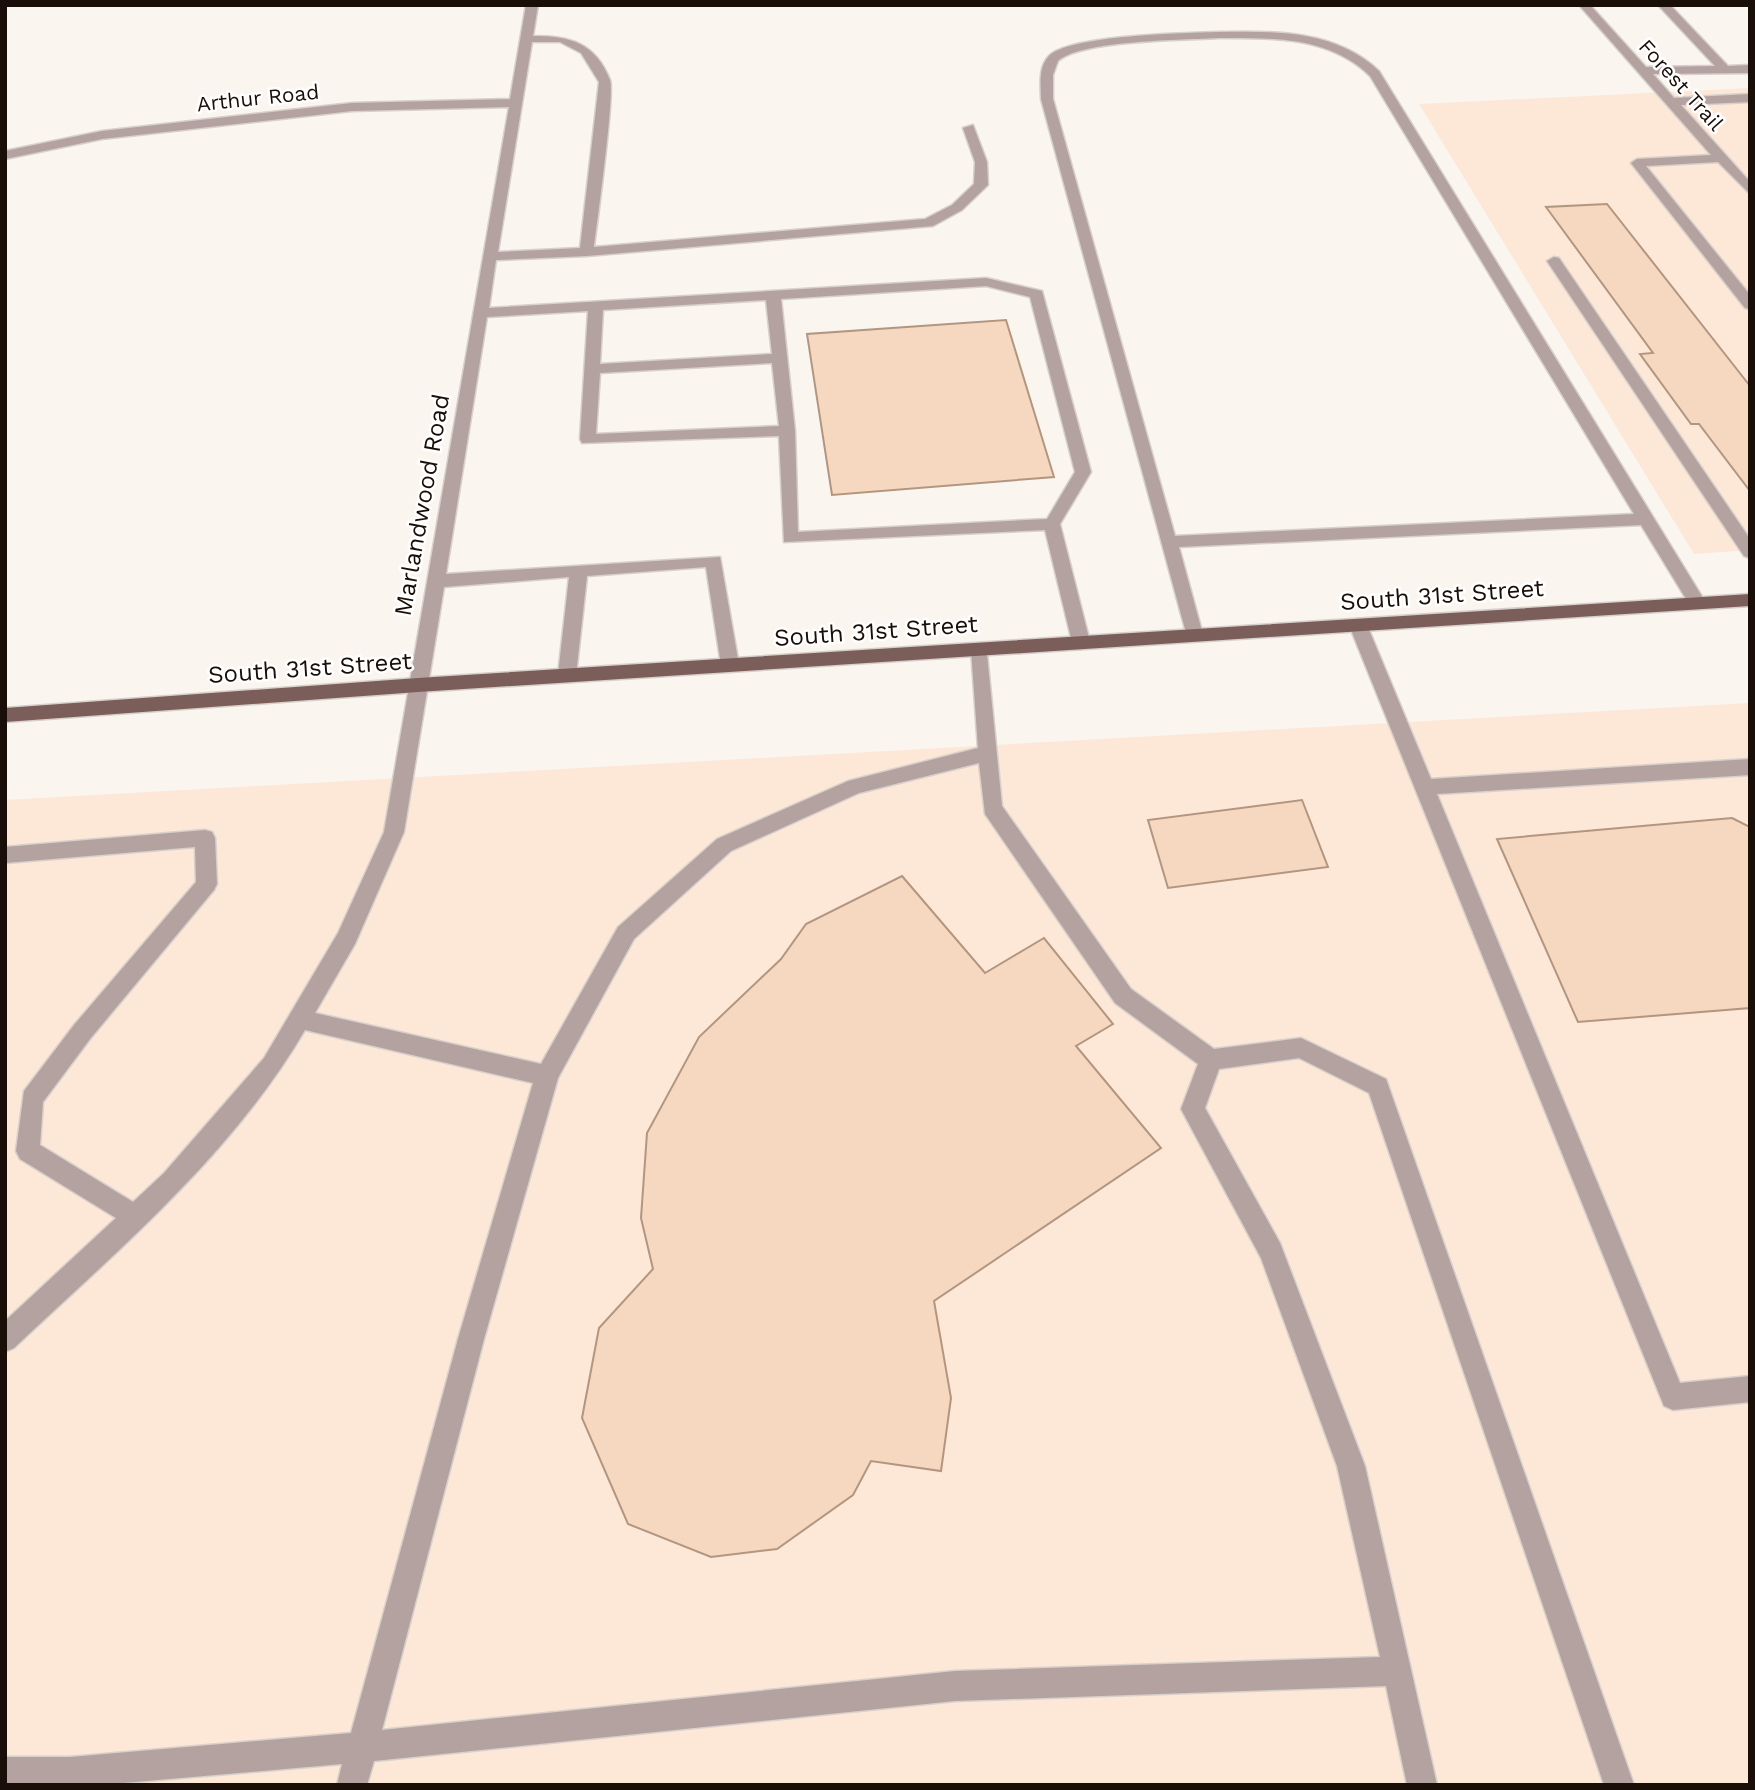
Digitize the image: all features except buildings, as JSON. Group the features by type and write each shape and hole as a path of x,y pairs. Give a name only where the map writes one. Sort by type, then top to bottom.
{"main road":[{"name":"South 31st Street","path":"5,715 567,675 1750,600"}],"street":[{"name":"Marlandwood Road","path":"5,1339 173,1181 272,1065 347,938 394,832 532,5"},
{"name":"Forest Trail","path":"1584,5 1750,190"},
{"path":"1663,5 1725,70"},
{"path":"1194,635 1047,99 1046,74 1050,62 1059,54 1081,48 1145,40 1249,35 1339,48 1360,60 1375,74 1697,603"},
{"path":"527,39 562,40 573,44 585,51 605,82 587,252"},
{"path":"1643,71 1750,69"},
{"path":"1671,102 1750,98"},
{"name":"Arthur Road","path":"5,155 102,135 352,107 517,103"},
{"path":"491,256 587,252 928,223 948,215 967,201 981,185 981,162 969,128"},
{"path":"1721,158 1637,163 1750,305"},
{"path":"1554,261 1750,552"},
{"path":"481,313 986,282 1037,294 1083,472 1052,524 1081,642"},
{"path":"773,294 787,431 790,538 1052,524"},
{"path":"596,306 588,439 787,431"},
{"path":"592,369 780,358"},
{"path":"1170,542 1647,519"},
{"path":"436,581 714,561 730,665"},
{"path":"567,675 579,571"},
{"path":"1358,625 1672,1397 1750,1389"},
{"path":"980,649 992,808 1123,996 1211,1060 1301,1048 1378,1086 1619,1785"},
{"path":"352,1785 467,1352 547,1076 625,933 724,845 855,786 988,753"},
{"path":"1424,787 1750,767"},
{"path":"5,855 205,838 207,884 82,1032 32,1099 28,1151 136,1217"},
{"path":"299,1019 547,1076"},
{"path":"1211,1060 1193,1109 1271,1252 1351,1466 1422,1785"},
{"path":"5,1772 70,1772 361,1747 955,1686 1398,1671"}],"shaded area":[{"path":"1750,88 1750,550 1694,554 1419,104"},
{"path":"1750,703 1750,1785 5,1785 5,800"}]}
